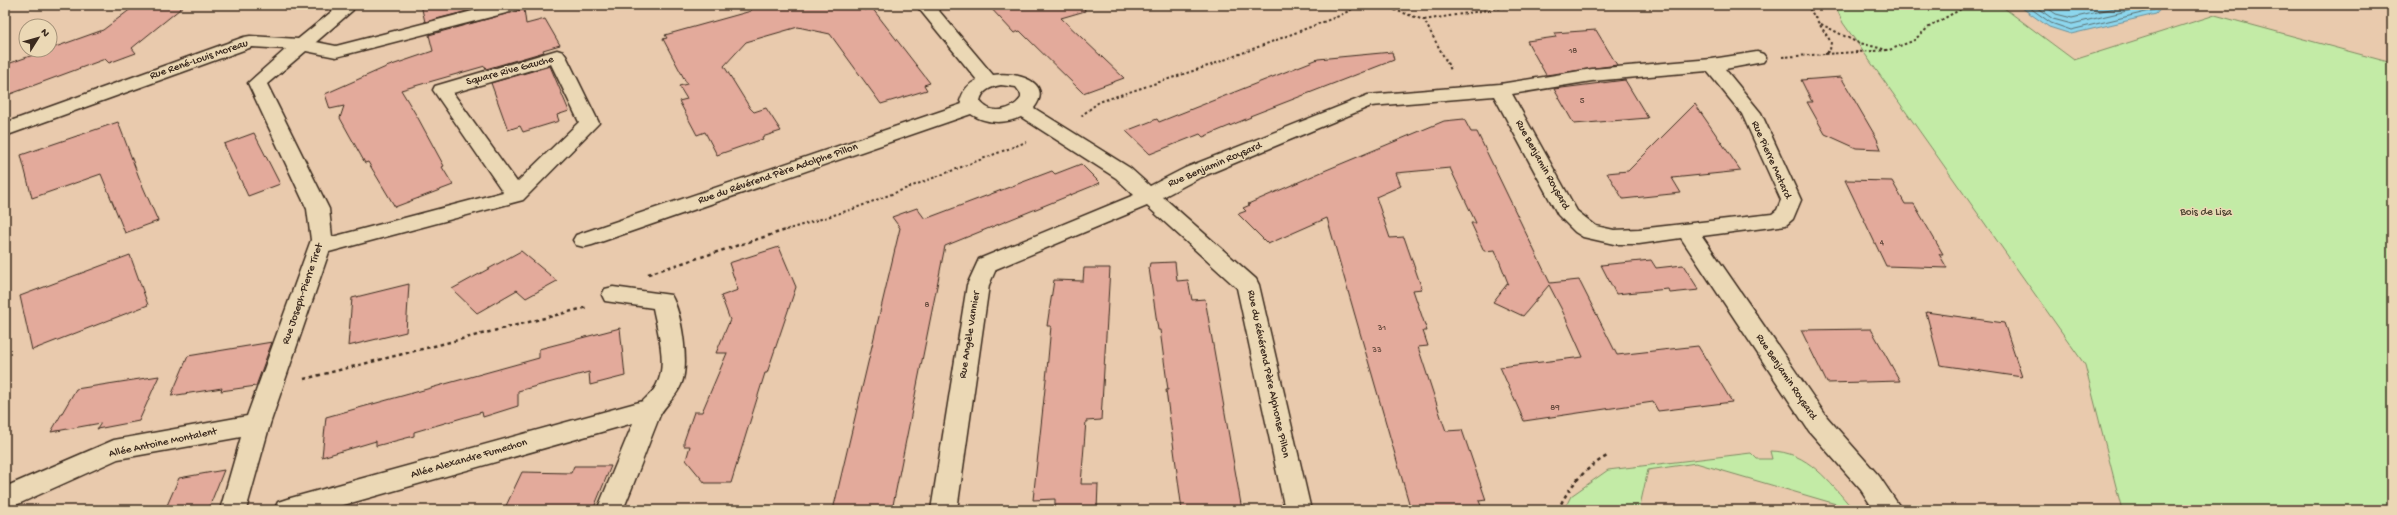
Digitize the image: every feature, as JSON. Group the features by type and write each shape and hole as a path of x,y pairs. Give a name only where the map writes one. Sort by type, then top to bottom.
{"street":[{"name":"Rue Joseph-Pierre Tiret","path":"233,510 257,424 321,247 322,240 318,209 257,83 344,10 343,5"},
{"name":"Rue René-Louis Moreau","path":"5,130 250,41 302,45 336,52 516,5"},
{"path":"925,5 988,82"},
{"name":"Square Rive Gauche","path":"557,56 588,123 516,195 442,90 557,56"},
{"path":"1500,90 1592,75 1712,65 1758,58"},
{"name":"Rue Pierre Matard","path":"1687,230 1778,220 1786,214 1791,200 1751,114 1712,65"},
{"path":"1007,79 1023,83 1028,88 1031,99 1022,110 1014,113 995,116 978,112 972,107 970,96 980,85 988,82 1007,79"},
{"name":"Rue Benjamin Roysard","path":"1149,195 1192,173 1368,101 1500,90 1569,215 1579,224 1590,232 1616,237 1687,230 1818,424 1870,483 1889,510"},
{"name":"Rue du Révérend Père Adolphe Pillon","path":"584,240 972,107"},
{"name":"Rue du Révérend Père Alphonse Pillon","path":"1022,110 1058,130 1123,172 1248,285 1298,510"},
{"path":"321,247 516,195"},
{"name":"Rue Angèle Vannier","path":"944,510 978,285 987,264 1133,204 1149,195"},
{"path":"610,510 651,408 664,395 671,379 672,343 663,301 613,296"},
{"name":"Allée Alexandre Fumechon","path":"287,510 651,408"},
{"name":"Allée Antoine Montalent","path":"5,499 114,450 257,424"}],"path":[{"path":"271,387 597,305 613,296 625,286 654,270 853,209 1058,130 1085,115 1099,102 1211,65 1339,16 1360,5"},
{"path":"1380,5 1424,20 1519,5"},
{"path":"1807,5 1831,42 1830,50 1825,54"},
{"path":"1758,58 1889,50 1913,41 1929,26 1968,5"},
{"path":"1424,20 1463,93"},
{"path":"1820,24 1856,42 1889,50"},
{"path":"1558,510 1566,492 1589,466 1607,456"}],"green space":[{"name":"Bois de Lisa","path":"1835,5 2000,5 2074,60 2215,15 2392,63 2392,510 2122,510 2085,365 1843,23"},
{"path":"1770,451 1783,452 1796,456 1807,462 1826,479 1853,509 1696,463 1648,470 1639,510 1564,510 1571,496 1608,470 1751,453 1757,459 1772,459"}],"water":[{"path":"2022,5 2159,5 2162,7 2156,14 2071,34 2049,27 2022,8"}],"building":[{"path":"136,5 185,5 132,48 136,53 109,63 105,59 5,96 5,65 25,58 58,58 58,46 103,30"},
{"path":"421,5 490,5 425,22"},
{"path":"751,5 860,5 864,10 872,8 930,83 924,85 927,90 881,104 830,34 798,27 746,42 724,66 750,108 754,112 766,108 781,131 717,155 705,132 697,135 679,101 687,99 679,86 687,84 663,39 667,38 665,35 751,11"},
{"path":"988,5 1084,5 1085,11 1061,18 1124,78 1083,93 1020,31 1014,33"},
{"path":"524,9 526,24 545,19 560,45 543,50 544,52 486,69 485,66 401,90 418,118 444,166 442,167 453,185 395,207 368,162 365,163 340,118 344,106 330,109 325,94 386,67 433,51 429,35"},
{"path":"1596,30 1617,65 1546,75 1527,41 1556,37 1554,33"},
{"path":"1392,52 1394,60 1250,116 1251,117 1203,137 1200,134 1150,154 1126,131 1157,119 1159,122 1318,59"},
{"path":"550,66 569,111 557,115 559,121 523,132 520,126 508,130 491,83"},
{"path":"1841,77 1877,139 1881,149 1856,148 1825,134 1807,102 1812,102 1801,80"},
{"path":"1625,80 1648,118 1574,124 1554,89"},
{"path":"1695,104 1741,171 1672,178 1681,193 1623,199 1607,173 1628,171"},
{"path":"1464,119 1471,132 1477,132 1550,283 1579,280 1617,355 1698,346 1732,402 1658,411 1653,402 1524,421 1500,367 1583,357 1562,310 1549,285 1523,316 1493,302 1508,283 1495,250 1484,251 1471,223 1476,223 1450,168 1396,173 1401,186 1376,197 1390,238 1404,237 1422,289 1413,290 1427,331 1423,331 1428,346 1418,347 1446,431 1462,430 1486,500 1479,501 1483,510 1411,510 1327,218 1268,244 1238,214 1246,211 1243,208 1250,205 1248,204 1324,171 1444,121"},
{"path":"118,122 140,180 158,221 125,233 101,174 32,198 21,155"},
{"path":"254,133 280,184 248,196 224,144"},
{"path":"1081,164 1100,183 945,246 892,510 833,510 900,228 892,217 917,208 925,219 1052,171 1055,174"},
{"path":"1845,180 1892,181 1905,204 1914,204 1943,254 1939,254 1947,268 1886,266"},
{"path":"779,247 796,287 767,373 765,373 731,483 705,483 686,460 690,446 684,446 684,441 694,412 702,412 727,353 716,353 730,320 721,296 738,290 729,263"},
{"path":"521,251 557,281 526,298 517,290 477,313 452,289"},
{"path":"130,255 148,305 32,350 20,296"},
{"path":"1651,260 1656,268 1683,265 1699,290 1670,293 1668,289 1616,294 1601,265"},
{"path":"1175,262 1177,281 1188,280 1192,300 1205,299 1242,510 1182,510 1166,390 1168,390 1160,330 1158,330 1149,268 1150,263"},
{"path":"1084,268 1110,268 1101,420 1086,421 1081,484 1098,484 1097,510 1055,510 1055,499 1033,500 1051,326 1047,326 1054,280 1083,281"},
{"path":"409,284 406,332 348,346 352,298"},
{"path":"1926,312 2004,323 2022,377 1940,365"},
{"path":"620,328 625,376 590,385 589,372 518,391 518,406 483,417 482,412 414,432 414,436 376,446 376,441 322,457 326,417 539,358 539,349"},
{"path":"1871,329 1900,381 1827,383 1801,330"},
{"path":"272,342 256,386 221,391 222,388 171,396 188,356"},
{"path":"159,376 139,421 97,429 101,423 51,432 76,389"},
{"path":"574,466 611,466 593,510 504,510 522,472 571,473"},
{"path":"224,470 208,510 165,510 179,478"}]}
